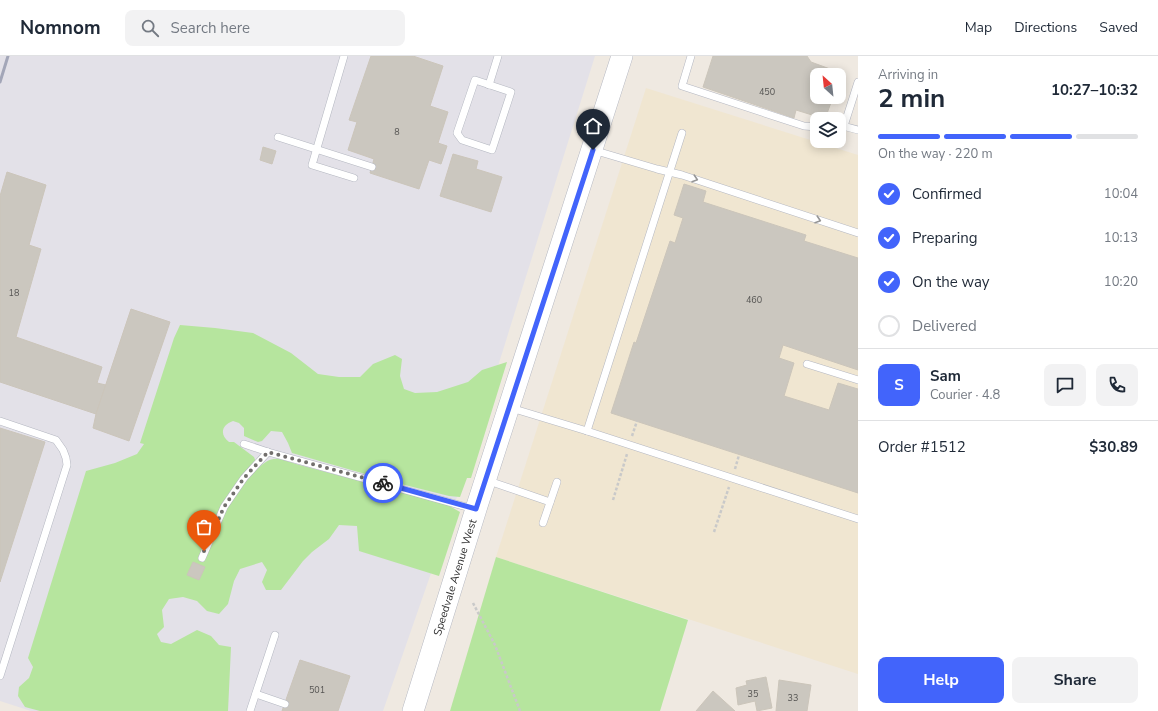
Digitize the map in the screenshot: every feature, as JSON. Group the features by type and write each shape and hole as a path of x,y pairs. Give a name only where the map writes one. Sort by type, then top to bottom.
{"main road":[{"name":"Speedvale Avenue West","path":"413,711 476,509 593,150 622,56"}],"lane":[{"path":"344,56 312,164 354,178"},
{"path":"489,85 498,56"},
{"path":"691,56 682,86 804,126 810,126"},
{"path":"475,80 489,85 511,92 492,150 462,140 457,133 475,80"},
{"path":"846,113 858,82"},
{"path":"846,127 858,130"},
{"path":"587,431 682,133"},
{"path":"278,137 372,167"},
{"path":"593,150 682,175 858,233"},
{"path":"807,364 858,380"},
{"path":"509,407 858,519"},
{"path":"0,421 56,440 63,450 67,465 0,676"},
{"path":"244,444 268,452 476,509"},
{"path":"202,558 224,507 244,478 268,452"},
{"path":"486,480 550,502"},
{"path":"543,523 557,482"},
{"path":"250,711 275,634"},
{"path":"256,694 285,704"}],"path":[{"path":"613,500 637,422"},
{"path":"714,532 739,455"},
{"path":"473,603 495,645 520,711"}],"shaded area":[{"path":"0,56 595,56 452,513 383,711 31,711 0,701"},
{"path":"646,88 810,140 810,148 836,148 858,155 858,674 496,557"}],"green space":[{"path":"180,325 253,333 291,353 318,374 339,377 360,377 373,364 395,355 402,359 400,376 404,389 415,393 437,392 468,382 482,370 507,362 471,478 467,478 460,497 449,496 393,482 292,453 282,432 271,431 262,441 258,442 244,436 244,428 239,423 233,421 226,425 223,430 224,436 229,442 234,442 254,457 256,462 255,471 270,460 283,460 446,504 460,512 439,576 359,551 357,526 339,525 329,539 303,561 281,590 266,590 262,582 267,570 262,562 240,569 234,581 228,604 219,614 207,611 197,601 183,597 169,599 162,610 164,627 157,634 161,642 171,644 197,630 211,636 219,645 231,647 228,711 40,711 25,707 18,696 19,687 29,678 33,667 28,658 86,471 115,463 137,454 144,444 140,443 174,338"},
{"path":"496,557 688,620 660,711 450,711"}],"building":[{"path":"371,56 413,56 443,66 430,106 448,112 438,143 447,146 441,164 429,160 419,189 370,173 374,159 348,150 357,122 349,120"},
{"path":"713,56 807,56 811,62 827,68 810,68 810,104 830,104 828,112 810,112 810,114 796,110 794,118 703,87"},
{"path":"263,147 276,151 272,164 260,160"},
{"path":"453,154 478,161 476,169 502,177 491,212 440,196"},
{"path":"7,172 46,185 29,245 41,249 16,337 102,367 97,383 106,385 96,414 0,382 0,196"},
{"path":"684,184 706,191 703,202 806,235 804,241 858,258 858,370 783,345 779,358 794,363 784,396 829,410 838,383 858,389 858,493 611,413 634,342 636,343 670,241 675,243 683,218 674,215"},
{"path":"131,309 170,322 129,441 93,428 96,414"},
{"path":"0,428 45,442 0,582"},
{"path":"193,562 205,567 199,580 187,575"},
{"path":"300,660 350,676 338,711 282,711"},
{"path":"766,677 772,708 757,711 755,701 738,705 736,688 747,685 746,681"},
{"path":"779,680 811,685 807,711 776,711"},
{"path":"713,691 735,711 696,711"}],"railway":[{"path":"0,82 8,56"}],"way so far":[{"path":"204,551 224,507 244,478 268,452 383,483"}],"route":[{"path":"383,483 476,509 593,150"}]}
